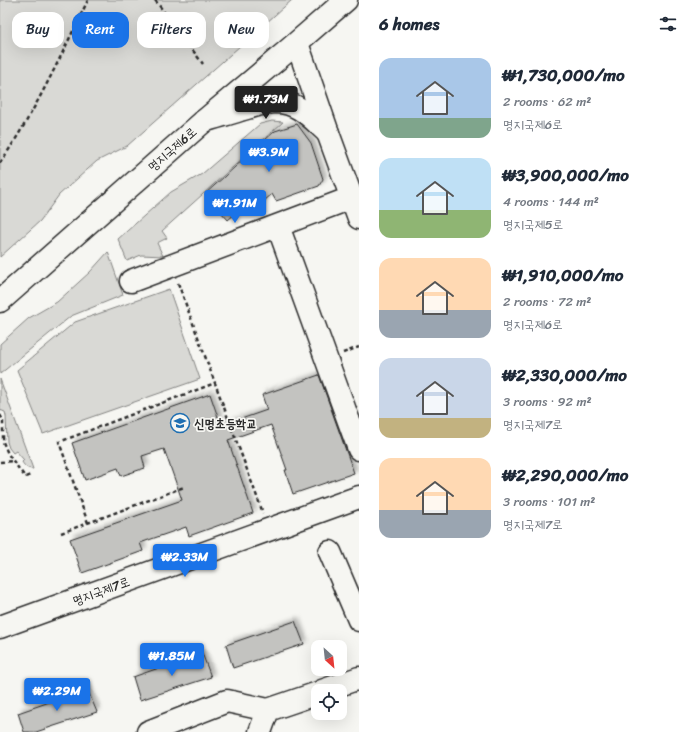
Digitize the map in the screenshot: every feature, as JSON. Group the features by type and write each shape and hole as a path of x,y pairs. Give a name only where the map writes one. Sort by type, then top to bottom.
{"street":[{"name":"명지국제6로","path":"0,301 204,121 346,0"},
{"path":"297,43 359,218"},
{"path":"204,121 258,104 278,102 290,104 300,109 328,133"},
{"path":"131,281 351,198"},
{"path":"278,226 359,449"},
{"name":"명지국제7로","path":"0,628 359,497"},
{"path":"330,552 359,620"},
{"path":"342,684 359,678"},
{"path":"148,732 195,723 227,701 268,710 311,695"},
{"path":"260,732 268,710"}],"path":[{"path":"0,163 15,142 37,102 66,47 88,0"},
{"path":"155,0 203,64"},
{"path":"178,283 265,519"},
{"path":"342,354 359,347"},
{"path":"88,523 59,442 215,383"},
{"path":"0,415 3,420 3,442 8,454 25,477 31,475"},
{"path":"0,462 13,461"},
{"path":"61,533 184,487"}],"shaded area":[{"path":"0,0 292,0 269,20 269,12 214,12 214,48 238,48 127,146 97,161 59,195 40,221 0,257"},
{"path":"272,121 283,122 162,231 167,238 157,243 163,256 141,255 127,261 118,239 171,192 202,174 260,124"},
{"path":"108,252 123,295 71,316 0,374 0,344 29,318 57,302 90,272"},
{"path":"169,289 200,379 43,434 17,370 75,322"},
{"path":"0,379 33,469 25,466 22,462 24,460 16,451 13,453 9,448 7,442 6,416 5,412 0,410"}],"building":[{"path":"297,124 311,143 323,179 319,186 276,201 272,194 256,208 250,201 228,220 205,194 275,131"},
{"path":"319,375 354,473 293,494 285,470 287,470 271,425 228,440 253,513 189,536 186,527 140,543 143,551 82,573 70,539 182,500 164,449 142,456 145,468 121,476 118,468 85,480 72,443 210,394 221,426 267,410 262,395"},
{"path":"295,621 304,644 233,668 226,645"},
{"path":"202,653 211,677 140,700 133,677"},
{"path":"87,689 97,712 36,732 24,732 18,713"}],"place":[{"name":"신명초등학교","path":"180,423"}]}
